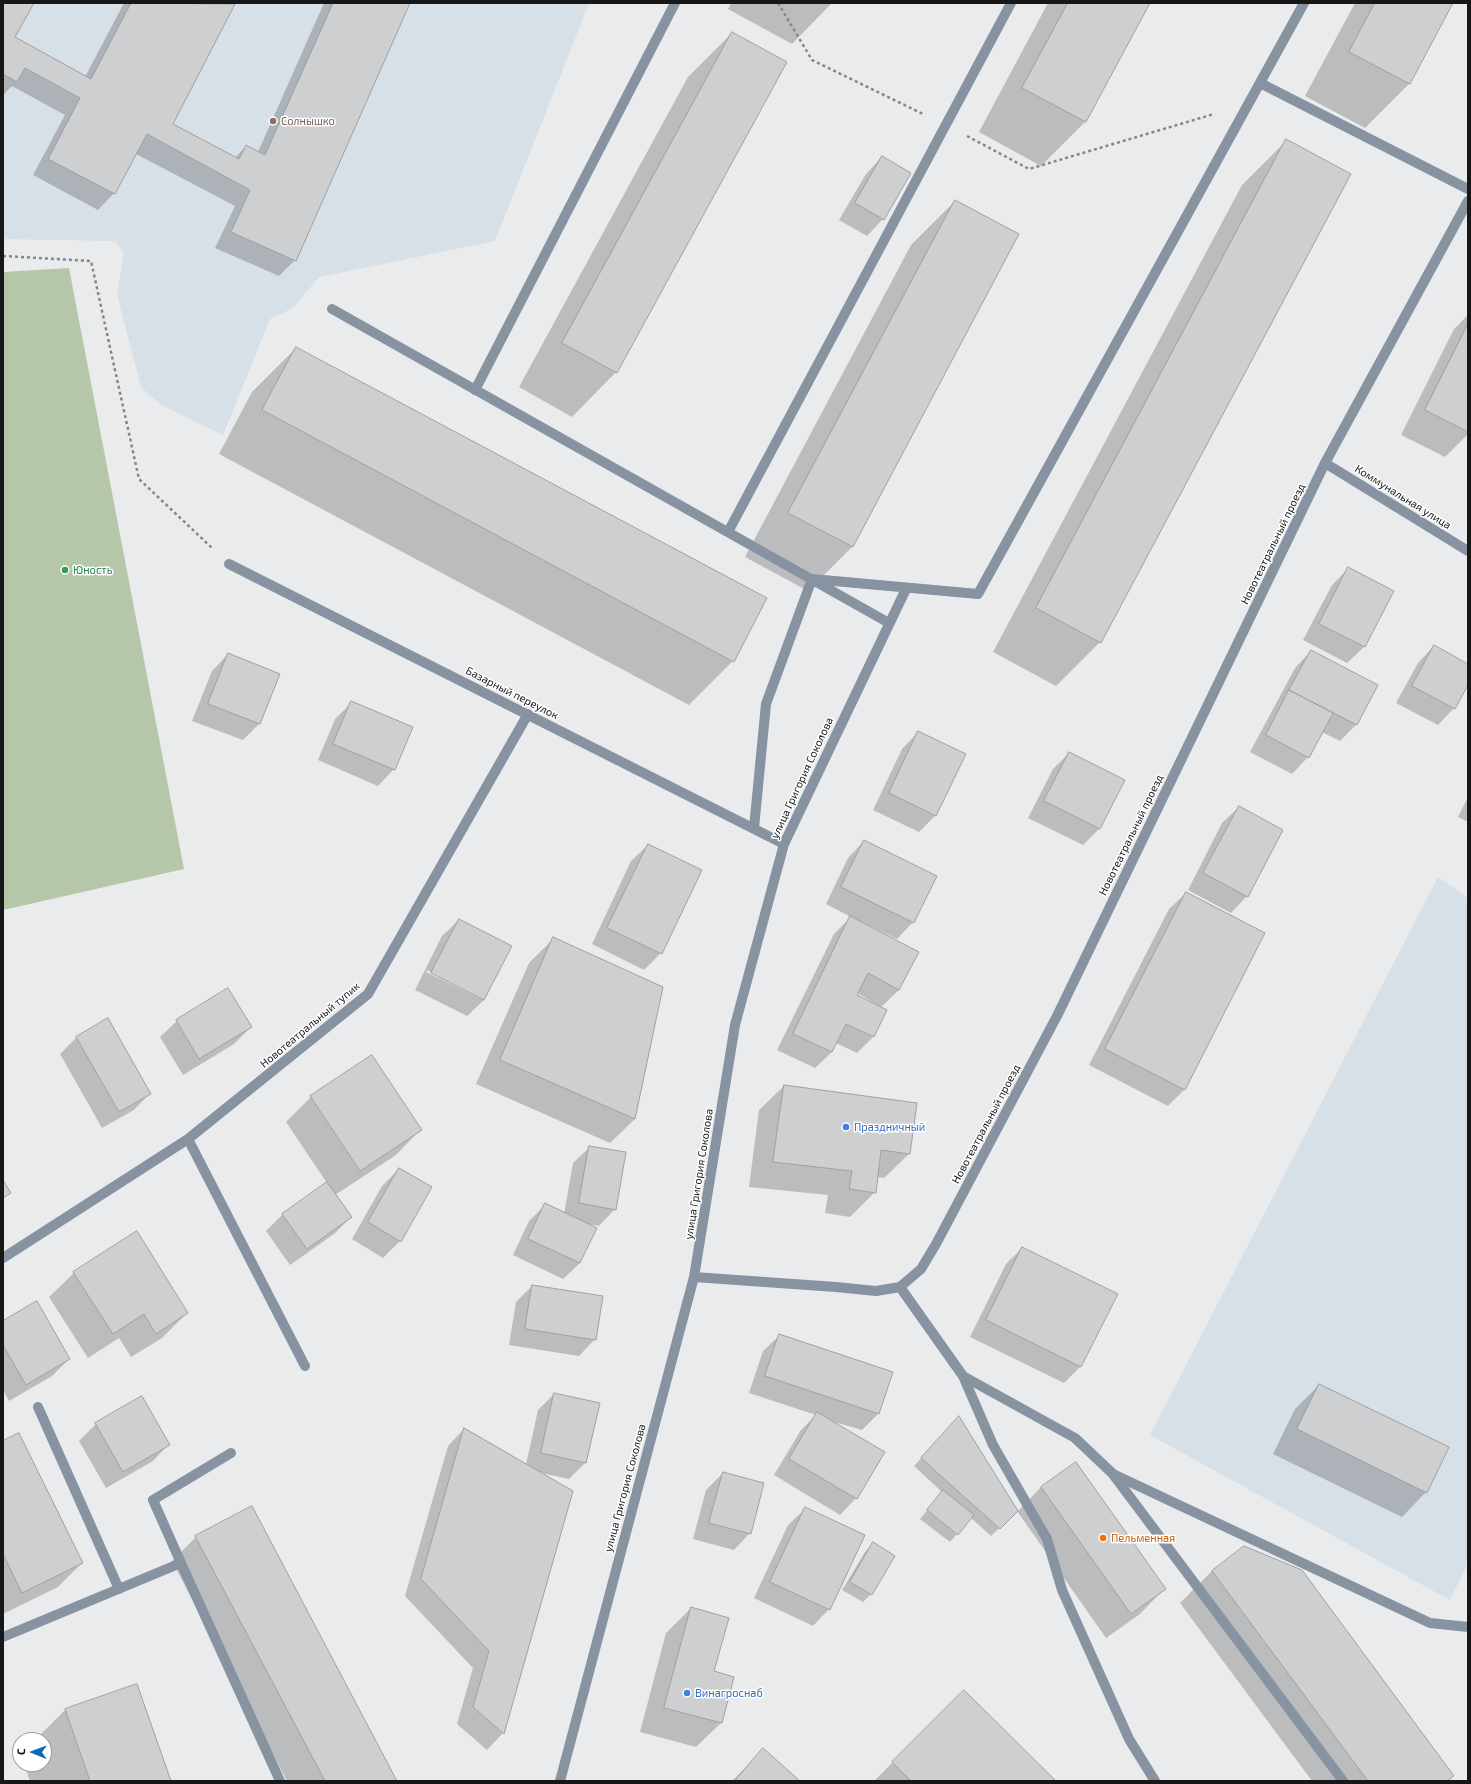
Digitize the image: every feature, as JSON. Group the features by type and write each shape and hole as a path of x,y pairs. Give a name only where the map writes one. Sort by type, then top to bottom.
{"street":[{"path":"475,390 675,3"},
{"path":"728,532 1011,3"},
{"path":"812,579 906,589 978,594 1304,3"},
{"path":"1260,83 1468,189"},
{"name":"Новотеатральный проезд","path":"900,1287 920,1269 936,1244 1058,1014 1325,463 1468,202"},
{"path":"332,309 889,623"},
{"name":"Коммунальная улица","path":"1325,463 1468,551"},
{"name":"Базарный переулок","path":"229,564 784,844"},
{"path":"754,828 766,704 812,579"},
{"name":"улица Григория Соколова","path":"560,1781 694,1277 735,1025 784,844 906,589"},
{"name":"Новотеатральный тупик","path":"3,1258 188,1139 368,994 528,714"},
{"path":"188,1139 305,1366"},
{"path":"694,1277 876,1291 900,1287 963,1376 993,1445 1047,1539 1062,1590 1129,1739 1155,1781"},
{"path":"963,1376 1075,1438 1112,1473 1343,1781"},
{"path":"38,1408 119,1589"},
{"path":"232,1453 153,1500 280,1781"},
{"path":"1112,1473 1430,1623 1468,1627"},
{"path":"3,1637 181,1563"}],"path":[{"path":"778,3 812,60 945,125 1029,169 1249,104"},
{"path":"3,256 91,261 139,479 229,564"}],"shaded area":[{"name":"Солнышко","path":"3,3 589,3 495,241 319,277 293,308 270,319 223,435 161,405 141,387 117,294 124,253 115,241 3,239"},
{"path":"1438,877 1468,898 1468,1563 1450,1600 1150,1435"}],"green space":[{"name":"Юность","path":"69,268 184,869 3,910 3,272"}],"building":[{"path":"3,3 34,3 15,37 91,79 131,3 235,4 173,124 239,159 246,145 265,155 333,3 410,3 296,261 231,232 250,190 147,134 115,194 48,159 80,98 25,68 17,82 3,74"},
{"path":"1068,3 1150,3 1086,122 1022,88"},
{"path":"1375,3 1453,3 1410,84 1349,52"},
{"path":"732,32 787,62 617,373 562,343"},
{"path":"1286,139 1351,174 1101,643 1036,608"},
{"path":"882,156 911,173 884,220 855,203"},
{"path":"955,200 1019,234 853,547 788,513"},
{"path":"1468,324 1468,432 1425,410"},
{"path":"296,347 767,598 734,662 262,410"},
{"path":"1348,567 1394,591 1365,647 1319,624"},
{"path":"1434,645 1468,664 1468,685 1455,709 1412,686"},
{"path":"1311,650 1378,685 1357,725 1289,690"},
{"path":"228,653 280,674 260,724 208,704"},
{"path":"1289,690 1333,713 1309,758 1266,735"},
{"path":"351,701 413,727 395,770 333,744"},
{"path":"918,731 966,754 936,816 889,793"},
{"path":"1069,752 1125,780 1100,829 1044,801"},
{"path":"1239,806 1283,830 1248,897 1203,873"},
{"path":"864,840 937,876 914,923 841,887"},
{"path":"648,844 702,870 662,954 607,928"},
{"path":"1186,892 1265,933 1185,1090 1105,1049"},
{"path":"850,916 919,952 899,990 868,973 857,995 887,1010 874,1037 846,1024 832,1052 793,1034"},
{"path":"459,919 512,946 484,1000 431,973"},
{"path":"553,937 663,987 635,1119 500,1060"},
{"path":"228,988 252,1027 199,1059 176,1020"},
{"path":"108,1018 151,1094 119,1112 76,1037"},
{"path":"372,1055 422,1130 360,1171 310,1096"},
{"name":"Праздничный","path":"784,1085 917,1103 910,1154 881,1150 876,1193 849,1189 852,1171 773,1162"},
{"path":"589,1146 626,1152 616,1210 579,1203"},
{"path":"399,1168 432,1187 401,1242 368,1222"},
{"path":"3,1180 11,1193 3,1198"},
{"path":"327,1182 352,1217 307,1249 282,1214"},
{"path":"545,1203 597,1228 580,1263 528,1239"},
{"path":"137,1231 188,1313 156,1334 144,1314 113,1334 73,1272"},
{"path":"1022,1247 1118,1294 1081,1367 986,1320"},
{"path":"532,1285 603,1296 596,1340 525,1329"},
{"path":"37,1301 70,1359 26,1385 3,1345 3,1321"},
{"path":"779,1334 893,1372 879,1414 765,1376"},
{"path":"1319,1384 1449,1447 1427,1493 1297,1429"},
{"path":"554,1393 600,1403 586,1463 541,1453"},
{"path":"142,1396 170,1445 123,1472 95,1423"},
{"path":"817,1412 885,1452 857,1499 789,1459"},
{"path":"959,1416 1018,1511 1000,1529 921,1458"},
{"path":"464,1428 573,1491 504,1734 473,1707 489,1651 421,1579"},
{"path":"19,1433 83,1563 22,1593 3,1554 3,1441"},
{"name":"Пельменная","path":"1076,1462 1166,1589 1131,1614 1041,1487"},
{"path":"723,1472 764,1483 751,1534 709,1523"},
{"path":"943,1490 974,1515 958,1535 927,1510"},
{"path":"252,1506 397,1781 325,1781 195,1536"},
{"path":"805,1507 865,1535 830,1610 770,1582"},
{"path":"873,1542 895,1556 872,1595 850,1582"},
{"path":"1244,1546 1302,1570 1454,1776 1447,1781 1368,1781 1212,1571"},
{"path":"691,1607 729,1618 714,1671 734,1677 722,1723 664,1708"},
{"path":"137,1684 171,1781 90,1781 65,1709"},
{"path":"964,1690 1056,1781 911,1781 892,1762"},
{"path":"763,1748 800,1781 735,1781"}],"place":[{"name":"Солнышко","path":"273,121"},
{"name":"Юность","path":"65,570"},
{"name":"Праздничный","path":"846,1127"},
{"name":"Пельменная","path":"1103,1538"},
{"name":"Винагроснаб","path":"687,1693"}]}
